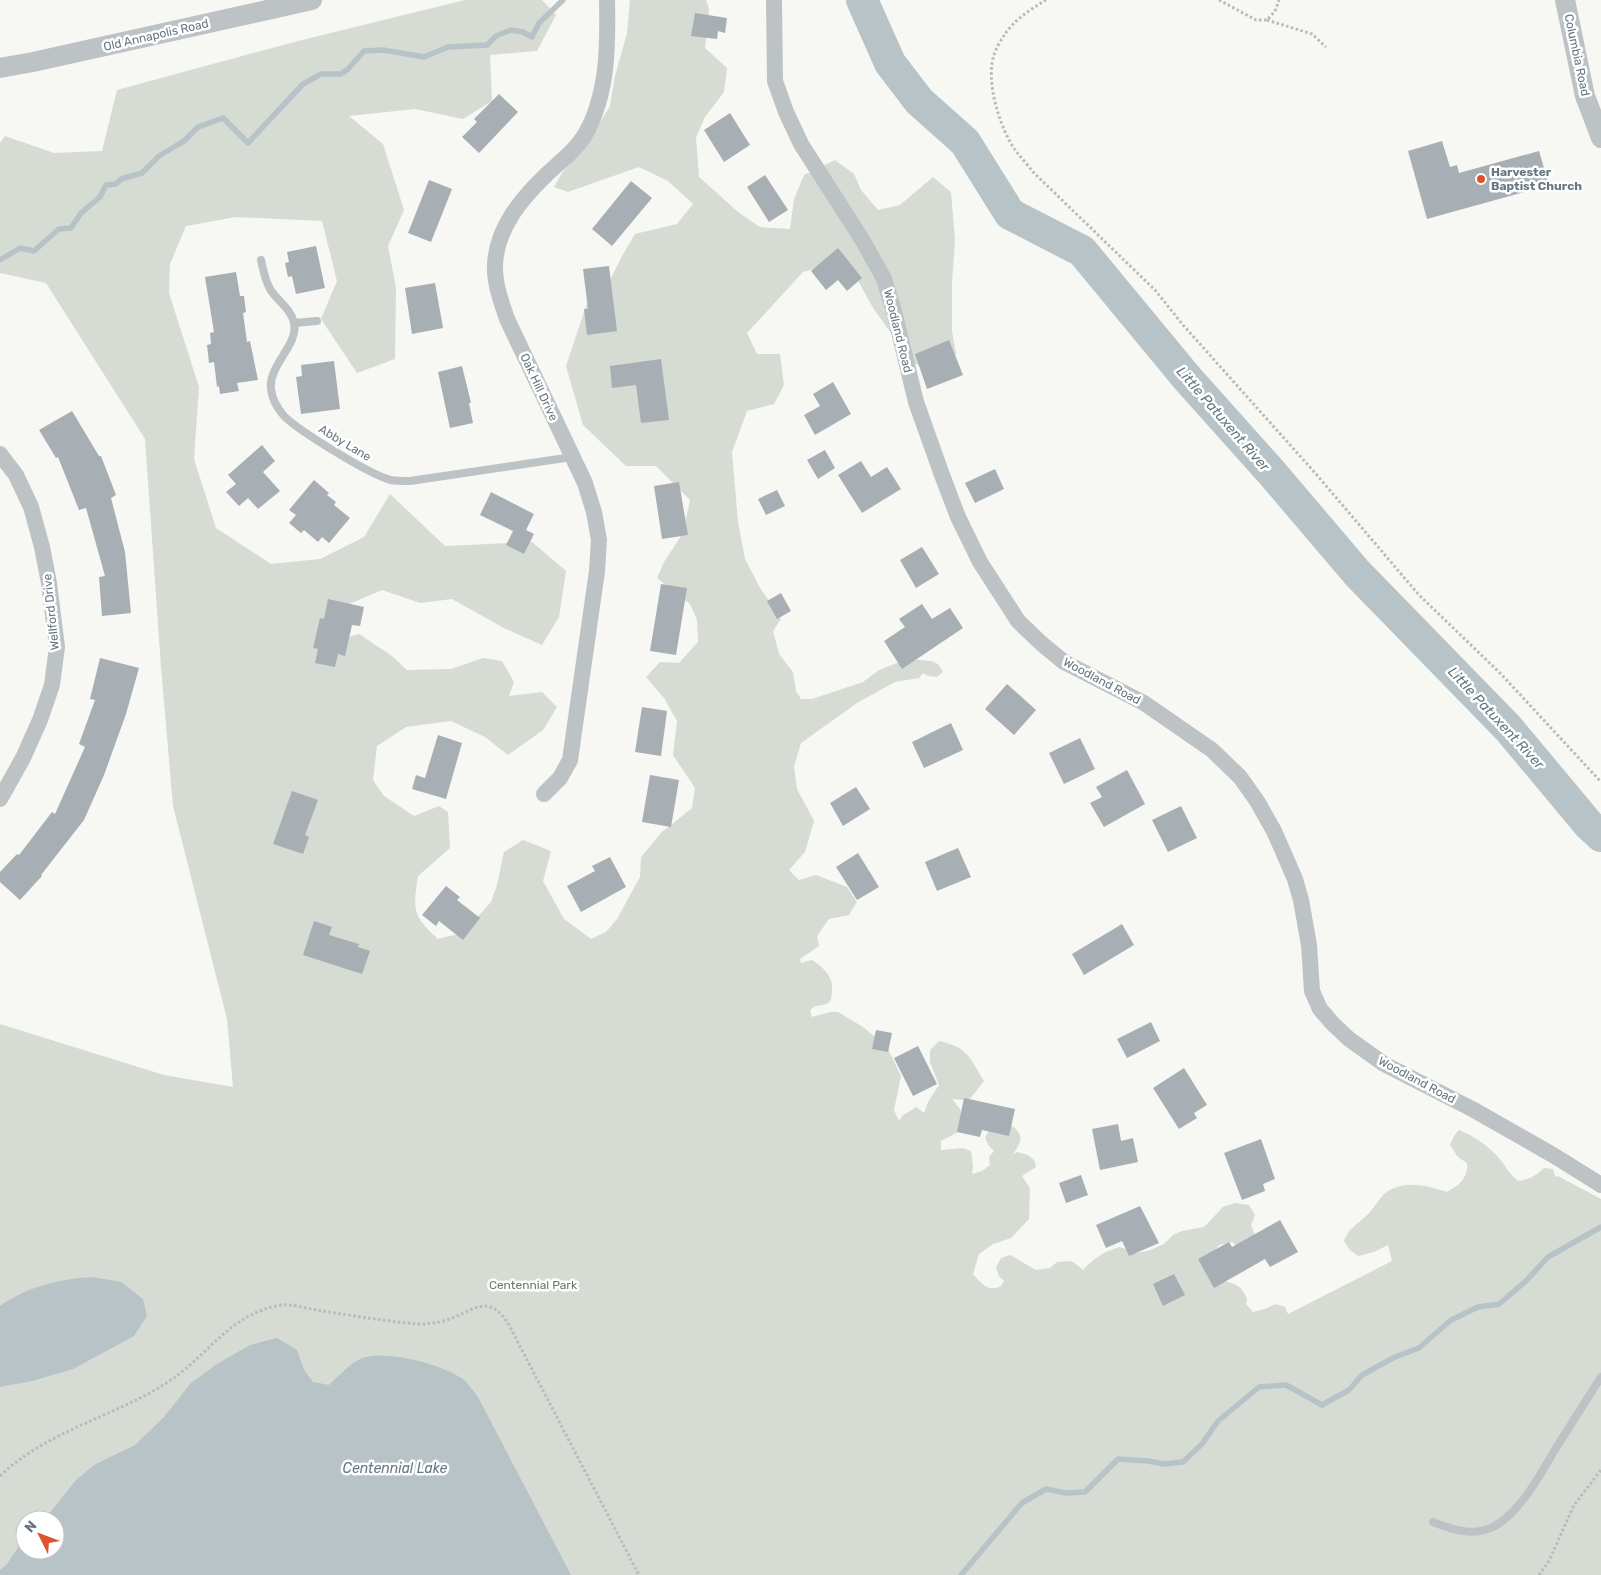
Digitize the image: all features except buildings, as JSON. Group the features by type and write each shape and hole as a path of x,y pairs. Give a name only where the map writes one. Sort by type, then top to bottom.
{"street":[{"name":"Old Annapolis Road","path":"0,68 312,0"},
{"name":"Oak Hill Drive","path":"544,794 560,778 570,760 597,571 599,540 594,512 585,483 507,319 498,292 495,264 500,239 511,214 530,190 569,155 586,135 597,109 604,79 608,34 607,0"},
{"name":"Woodland Road","path":"774,0 775,81 786,112 801,144 863,241 884,279 894,311 916,402 958,517 980,562 1018,621 1064,662 1144,703 1212,750 1240,777 1257,801 1272,828 1295,879 1301,900 1309,945 1312,991 1320,1009 1333,1024 1349,1039 1384,1064 1474,1110 1554,1155 1601,1185"},
{"name":"Columbia Road","path":"1565,0 1585,96 1601,138"},
{"name":"Wellford Drive","path":"0,454 16,475 31,507 49,583 57,648 52,685 40,720 23,758 0,799"}],"lane":[{"path":"261,260 265,278 271,290 285,306 294,323 317,321"},
{"name":"Abby Lane","path":"294,323 294,333 272,375 271,389 276,404 284,416 303,431 374,473 391,480 410,481 572,458"},
{"path":"1433,1522 1449,1529 1464,1532 1481,1530 1495,1526 1512,1512 1530,1491 1601,1377"}],"path":[{"path":"1046,0 1027,12 1005,33 993,56 992,79 997,108 1005,132 1015,150 1033,172 1155,290 1224,372 1316,474 1418,595 1501,674 1601,782"},
{"path":"1219,0 1256,20 1267,20 1312,34 1326,47"},
{"path":"1267,20 1274,12 1279,0"},
{"path":"0,1476 30,1452 66,1431 126,1404 167,1382 192,1363 218,1338 243,1319 261,1309 285,1305 388,1321 422,1324 444,1321 482,1306 493,1307 504,1316 510,1327 639,1575"},
{"path":"1540,1575 1549,1561 1574,1506 1601,1470"}],"green space":[{"name":"Centennial Park","path":"465,0 542,0 556,15 537,51 490,55 492,101 463,119 415,109 349,116 383,144 404,210 388,246 396,288 395,359 357,373 321,319 337,281 322,221 236,217 186,226 170,264 169,293 199,387 194,459 216,528 271,564 320,559 364,537 390,494 445,546 532,542 566,571 559,617 542,645 504,628 452,599 420,603 382,590 349,604 337,640 359,634 392,656 407,670 451,669 483,658 502,661 514,682 509,696 542,692 557,707 543,730 508,755 485,737 451,721 406,727 377,746 373,780 384,796 414,816 439,806 448,812 450,848 418,876 415,897 416,911 419,918 438,939 463,933 491,902 497,885 504,852 523,840 551,851 543,881 564,919 591,939 606,932 617,919 640,877 641,857 661,833 692,808 695,788 673,755 677,721 664,698 646,677 660,662 679,663 698,642 697,620 690,604 657,578 664,562 683,533 690,500 656,466 626,466 583,425 566,366 586,306 611,278 635,234 677,224 693,204 668,181 639,167 568,192 554,187 562,173 584,148 610,106 615,76 627,33 630,0 706,0 709,8 705,48 727,68 724,92 705,117 696,137 699,177 738,212 760,227 790,229 794,199 804,175 835,160 854,174 861,190 878,210 900,205 933,177 951,192 955,240 952,284 952,331 956,354 936,376 911,361 873,308 856,277 837,263 803,272 747,333 757,354 780,354 784,385 774,404 747,411 732,452 738,522 745,559 760,588 781,619 773,631 779,654 793,672 796,691 801,699 812,699 863,682 879,670 908,659 931,661 938,664 943,672 937,677 928,676 923,673 919,678 895,682 857,703 801,743 794,766 797,789 814,821 805,852 789,870 799,880 816,875 847,887 857,902 849,915 829,919 817,936 819,946 800,959 801,963 812,960 830,977 832,992 830,1001 810,1010 812,1017 830,1012 838,1012 863,1027 887,1047 901,1076 894,1110 899,1121 902,1116 916,1107 924,1113 928,1102 939,1085 930,1062 930,1050 939,1041 962,1050 971,1060 984,1081 969,1100 952,1099 960,1109 963,1123 958,1132 941,1141 941,1150 963,1148 971,1151 972,1174 982,1171 990,1165 989,1157 994,1151 985,1138 991,1126 1002,1120 1014,1127 1020,1134 1017,1149 1012,1155 1017,1152 1027,1155 1034,1160 1036,1167 1022,1176 1030,1188 1029,1219 1011,1238 993,1244 979,1254 973,1274 982,1284 989,1288 1001,1286 1004,1281 999,1276 996,1267 1001,1258 1010,1255 1036,1270 1050,1268 1057,1262 1072,1261 1083,1270 1100,1256 1120,1247 1135,1253 1148,1251 1164,1244 1173,1235 1182,1231 1204,1227 1223,1207 1235,1203 1249,1205 1255,1215 1251,1225 1255,1235 1239,1248 1232,1242 1219,1245 1212,1254 1219,1281 1233,1283 1240,1287 1247,1299 1246,1304 1253,1312 1275,1304 1285,1307 1288,1314 1392,1261 1388,1245 1374,1252 1358,1256 1350,1250 1344,1241 1346,1236 1369,1213 1384,1194 1390,1190 1404,1185 1411,1185 1426,1186 1447,1192 1459,1184 1466,1173 1467,1163 1458,1157 1450,1145 1459,1130 1475,1138 1489,1149 1518,1181 1532,1177 1544,1168 1553,1169 1555,1177 1558,1176 1601,1199 1601,1575 0,1575 0,1024 164,1075 233,1087 227,1019 173,806 145,439 46,283 0,273 0,143 5,136 54,153 102,151 117,90 298,41"}],"water":[{"path":"92,1277 121,1282 143,1299 147,1316 134,1336 73,1369 32,1381 0,1387 0,1306 10,1299 44,1285"},
{"name":"Centennial Lake","path":"277,1338 297,1350 304,1370 313,1382 329,1385 353,1363 362,1358 372,1356 399,1357 414,1360 442,1369 463,1379 478,1397 571,1575 0,1575 0,1570 7,1564 15,1552 15,1560 65,1560 65,1510 52,1510 76,1480 94,1465 135,1445 164,1417 191,1383 217,1364 250,1345"}],"waterway":[{"path":"0,260 20,248 34,251 59,229 71,228 81,213 100,197 106,185 116,184 121,179 142,173 159,156 184,141 198,127 223,118 248,143 303,84 321,74 341,74 364,51 383,50 424,57 448,47 487,45 496,36 511,30 523,32 532,37 539,23 563,0"},
{"name":"Little Patuxent River","path":"862,0 890,63 919,101 965,142 1010,214 1082,251 1187,378 1272,473 1357,573 1508,728 1589,825 1601,836"},
{"path":"961,1575 1022,1503 1046,1489 1066,1493 1085,1492 1118,1459 1164,1464 1183,1462 1202,1444 1218,1421 1259,1387 1286,1385 1322,1405 1349,1390 1362,1375 1395,1357 1419,1348 1451,1320 1478,1307 1499,1304 1526,1281 1548,1257 1601,1227"}],"place":[{"name":"Harvester Baptist Church","path":"1481,179"}]}
